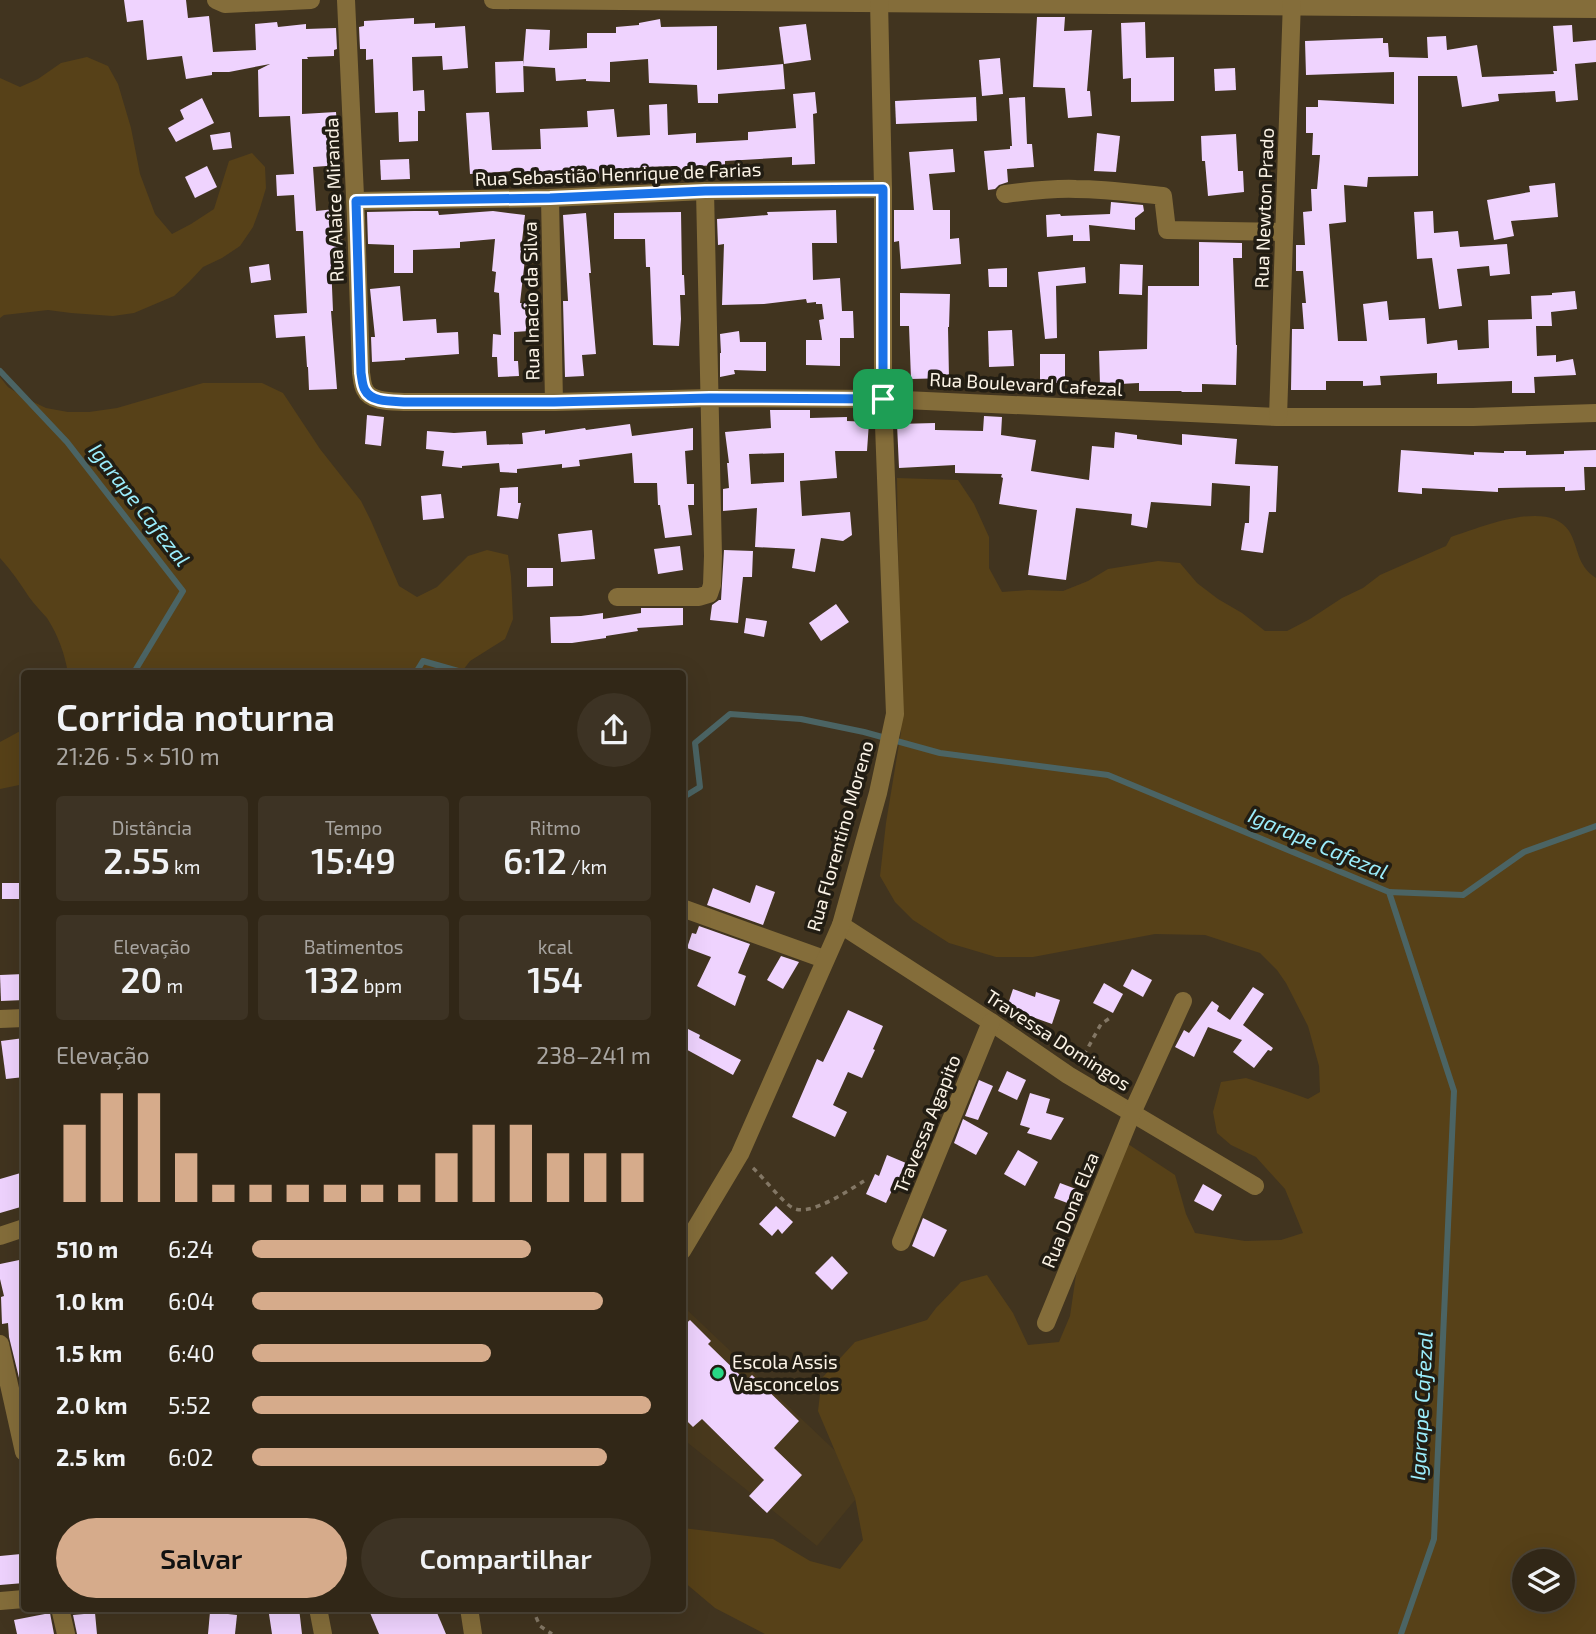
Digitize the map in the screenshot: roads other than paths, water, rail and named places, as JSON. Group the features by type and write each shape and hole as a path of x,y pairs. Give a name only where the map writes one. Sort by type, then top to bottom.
{"street":[{"path":"216,0 225,4 311,0"},
{"name":"Rua Alaice Miranda","path":"346,0 361,373 364,389 370,397"},
{"path":"493,0 1292,3 1596,9"},
{"name":"Rua Florentino Moreno","path":"686,1244 740,1154 841,925 878,793 895,714 883,399 883,189 879,2"},
{"name":"Rua Newton Prado","path":"1278,417 1292,3"},
{"path":"1005,194 1074,188 1163,196 1167,230 1284,232"},
{"name":"Rua Sebastião Henrique de Farias","path":"356,201 883,189"},
{"path":"617,597 699,597 709,594 712,585 705,191"},
{"name":"Rua Inacio da Silva","path":"550,198 554,402"},
{"name":"Rua Boulevard Cafezal","path":"370,397 407,402 883,399 1278,417 1473,417 1596,413"},
{"path":"686,909 824,959"},
{"name":"Travessa Domingos","path":"841,925 1068,1075 1255,1186"},
{"name":"Rua Dona Elza","path":"1046,1323 1132,1113 1184,1001"},
{"path":"0,1019 21,1018"},
{"name":"Travessa Agapito","path":"901,1242 991,1022"},
{"path":"0,1236 21,1229"},
{"path":"0,1344 21,1438"},
{"path":"0,1601 21,1599"},
{"path":"61,1612 66,1634"},
{"path":"319,1612 323,1634"},
{"path":"470,1612 473,1634"}],"waterway":[{"name":"Igarape Cafezal","path":"0,371 67,442 183,591 135,670"},
{"name":"Igarape Cafezal","path":"417,670 423,661 454,670"},
{"name":"Igarape Cafezal","path":"686,796 700,787 695,743 730,714 801,719 864,732 940,753 1108,775 1389,892 1454,1091 1434,1539 1401,1634"},
{"path":"1389,892 1463,895 1524,852 1596,826"}],"place":[{"name":"Escola Assis Vasconcelos","path":"718,1373"}]}
